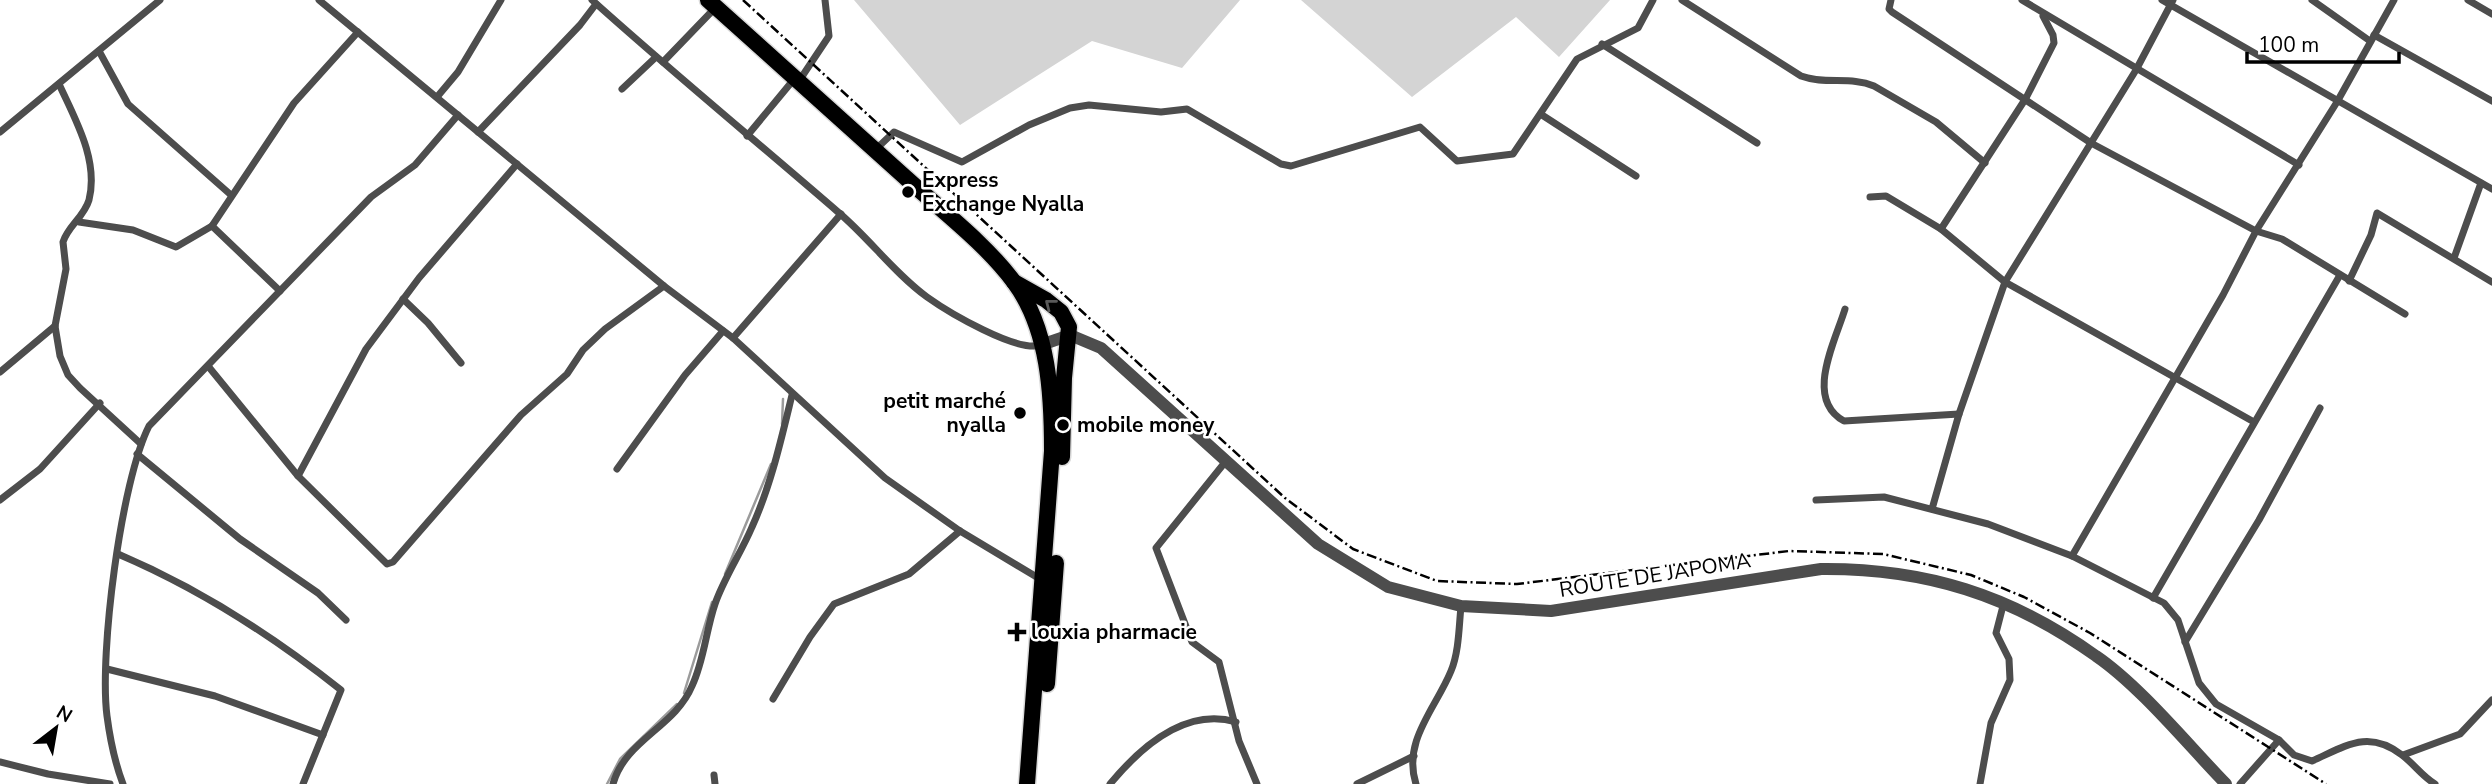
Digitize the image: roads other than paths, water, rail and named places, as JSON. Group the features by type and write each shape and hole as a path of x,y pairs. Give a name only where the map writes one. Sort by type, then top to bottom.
{"main road":[{"path":"712,3 971,236 1014,282 1028,309 1041,345 1059,411"},
{"path":"1014,282 1040,296 1061,312 1067,320 1070,335 1059,411 1038,784"},
{"path":"1027,784 1050,582"}],"street":[{"path":"0,132 160,0"},
{"path":"319,0 664,286 733,338 885,478 960,531 1050,582"},
{"path":"437,97 458,72 501,0"},
{"path":"747,136 797,80 829,36 825,0"},
{"path":"875,150 894,132 955,159 969,161 1030,125 1070,108 1089,105 1147,111 1187,109 1281,164 1299,164 1420,127 1457,161 1513,154 1582,54 1638,28 1653,0"},
{"path":"1682,0 1801,76 1818,83 1865,82 1874,86 1936,122 1985,163"},
{"path":"1891,0 1889,9 1892,12 2091,143 2256,231 2282,239 2405,314"},
{"path":"2022,0 2043,15 2299,165"},
{"path":"2162,0 2172,3 2337,102 2492,189"},
{"path":"2312,0 2372,38 2492,101"},
{"path":"2072,556 2256,231 2337,102 2393,0"},
{"path":"2468,0 2492,14"},
{"path":"478,132 580,25 594,2 841,214 925,295 960,319 1026,348 1070,335"},
{"path":"622,89 660,60 712,3"},
{"path":"1933,509 1959,414 2005,282 2136,70 2172,3"},
{"path":"1941,229 2026,98 2054,43 2043,15"},
{"path":"79,222 133,230 176,247 212,226 302,94 358,32"},
{"path":"1602,44 1757,143"},
{"path":"99,51 128,104 231,195"},
{"path":"59,84 89,158 89,199 79,222 63,242 66,269 55,326 60,356 68,375 100,403 121,428 141,444"},
{"path":"123,784 117,768 107,715 107,668 118,554 137,454 149,426 267,308 280,291 371,197 415,165 458,115"},
{"path":"1542,115 1636,176"},
{"path":"298,476 366,349 403,299 517,164"},
{"path":"2454,258 2481,183"},
{"path":"1870,197 1886,196 1941,229 2005,282 2254,422"},
{"path":"2349,281 2371,235 2377,213 2492,282"},
{"path":"733,338 841,214"},
{"path":"212,226 280,291"},
{"path":"2153,598 2340,275"},
{"path":"208,366 298,476 380,561 393,562 521,415 567,374 583,350 614,321 664,286"},
{"path":"403,299 428,323 461,363"},
{"path":"1845,309 1824,379 1826,401 1835,416 1844,421 1959,414"},
{"path":"0,372 55,326"},
{"path":"617,469 685,375 723,331"},
{"name":"ROUTE DE JAPOMA","path":"1070,335 1101,348 1333,556 1388,587 1461,606 1571,610 1702,586 1821,569 1861,568 1907,573 1967,588 2004,602 2104,662 2226,784"},
{"path":"613,784 623,762 639,743 682,706 694,685 716,602 753,527 773,473 792,395"},
{"path":"0,500 40,469 100,403"},
{"path":"2185,642 2259,520 2320,408"},
{"path":"137,454 240,540 318,593 346,620"},
{"path":"1226,461 1156,548 1188,635 1192,642 1219,662 1246,761 1257,784"},
{"path":"1815,499 1873,495 1988,524 2072,556 2153,598 2174,613 2199,683 2216,704 2279,740 2294,755 2312,761 2360,740 2379,741 2403,755 2435,784"},
{"path":"773,699 810,637 834,604 909,574 960,531"},
{"path":"118,554 172,577 204,596 306,662 341,690 303,784"},
{"path":"1980,784 1991,723 2010,680 2009,659 1996,634 2004,602"},
{"path":"1416,784 1414,756 1418,734 1452,670 1461,606"},
{"path":"107,668 215,696 323,735"},
{"path":"2403,755 2460,734 2492,699"},
{"path":"1110,784 1132,757 1165,734 1196,721 1236,722"},
{"path":"2240,784 2279,740"},
{"path":"1357,784 1414,756"},
{"path":"0,762 48,774 108,783 117,768"},
{"path":"714,775 715,784"}],"waterway":[{"path":"782,424 783,399"},
{"path":"725,574 771,464"},
{"path":"684,693 712,602"},
{"path":"607,784 620,759 677,704"}],"railway":[{"path":"743,0 1285,498 1353,549 1437,581 1517,584 1789,551 1883,554 1971,575 2024,597 2090,633 2326,784"}],"place":[{"name":"Express Exchange Nyalla","path":"908,192"},
{"name":"petit marché nyalla","path":"1020,413"},
{"name":"mobile money","path":"1063,425"},
{"name":"louxia pharmacie","path":"1017,632"}]}
